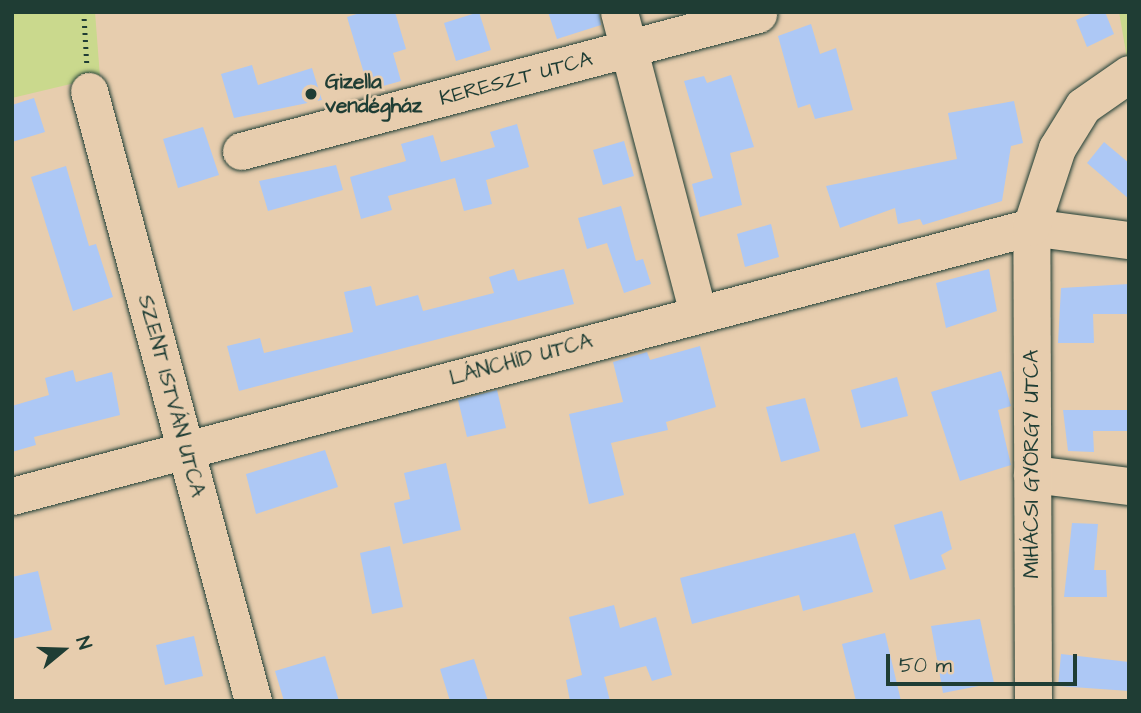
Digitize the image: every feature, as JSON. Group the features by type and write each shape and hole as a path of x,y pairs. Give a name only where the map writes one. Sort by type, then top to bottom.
{"street":[{"path":"619,12 698,313"},
{"name":"KERESZT UTCA","path":"242,151 758,14"},
{"name":"MIHÁCSI GYÖRGY UTCA","path":"1032,701 1031,227 1057,148 1083,106 1129,74"},
{"name":"SZENT ISTVÁN UTCA","path":"89,91 253,701"},
{"path":"1031,227 1129,240"},
{"name":"LÁNCHÍD UTCA","path":"12,496 1031,227"},
{"path":"1032,474 1129,486"}],"path":[{"path":"84,12 89,91"}],"green space":[{"path":"12,12 95,12 100,77 12,98"},
{"path":"1119,12 1129,12 1127,58"}],"building":[{"path":"363,12 395,12 406,49 393,53 401,81 369,90 347,17"},
{"path":"479,12 491,50 456,61 444,23"},
{"path":"548,12 599,12 601,25 557,39"},
{"path":"1095,12 1105,12 1114,34 1087,47 1076,20"},
{"path":"811,24 820,54 836,48 853,110 815,119 810,104 798,108 778,36"},
{"path":"252,65 258,85 312,68 322,100 234,118 221,74"},
{"path":"731,75 754,147 730,153 742,205 700,217 692,184 713,178 684,81 704,76 707,83"},
{"path":"34,98 45,132 12,142 12,105"},
{"path":"1014,101 1023,143 1011,146 1002,201 923,225 920,219 898,224 895,208 840,228 826,186 957,159 948,113"},
{"path":"517,124 529,167 486,180 492,204 464,211 455,178 388,196 392,210 361,219 350,177 406,161 401,144 433,135 441,162 495,147 490,132"},
{"path":"203,127 219,175 178,188 163,139"},
{"path":"624,141 634,176 603,185 593,150"},
{"path":"1104,142 1129,163 1129,199 1087,163"},
{"path":"336,165 343,190 268,211 259,181"},
{"path":"66,166 89,246 96,244 113,297 73,311 31,177"},
{"path":"621,206 636,261 643,259 651,284 624,293 607,243 587,249 578,218"},
{"path":"771,224 779,257 745,267 737,234"},
{"path":"514,269 518,281 564,269 574,304 239,391 227,346 260,338 264,353 353,332 344,292 371,286 376,306 418,295 423,311 494,293 489,277"},
{"path":"989,269 997,311 946,328 936,283"},
{"path":"1129,284 1129,314 1093,314 1094,343 1058,343 1061,288"},
{"path":"700,346 716,407 666,422 668,430 611,443 624,495 589,504 569,414 623,402 613,362 647,352 650,360"},
{"path":"73,370 76,382 112,372 120,415 34,437 36,445 12,452 12,406 49,395 45,378"},
{"path":"1001,371 1011,406 998,410 1011,465 960,481 931,392"},
{"path":"897,377 908,416 861,428 851,390"},
{"path":"497,390 506,428 467,437 458,400"},
{"path":"805,398 820,451 781,462 766,407"},
{"path":"1063,410 1129,410 1129,431 1093,431 1094,452 1068,451"},
{"path":"325,450 338,487 256,514 246,474"},
{"path":"446,463 461,530 403,544 394,503 410,499 404,473"},
{"path":"942,511 952,549 941,555 946,569 910,580 894,525"},
{"path":"1072,523 1098,524 1094,570 1106,570 1107,597 1064,597"},
{"path":"855,533 873,592 803,611 799,595 692,624 680,578"},
{"path":"390,546 403,607 372,614 360,553"},
{"path":"38,571 52,630 12,639 12,577"},
{"path":"614,605 620,628 656,617 672,675 652,681 646,666 604,677 610,701 570,701 566,680 582,675 569,617"},
{"path":"980,619 994,683 943,693 931,626"},
{"path":"885,633 901,701 856,701 842,644"},
{"path":"194,636 203,676 165,685 156,645"},
{"path":"1061,654 1129,662 1129,691 1058,686"},
{"path":"325,656 339,701 284,701 275,671"},
{"path":"474,659 488,701 450,701 440,669"}],"place":[{"name":"Gizella vendégház","path":"311,94"}]}
